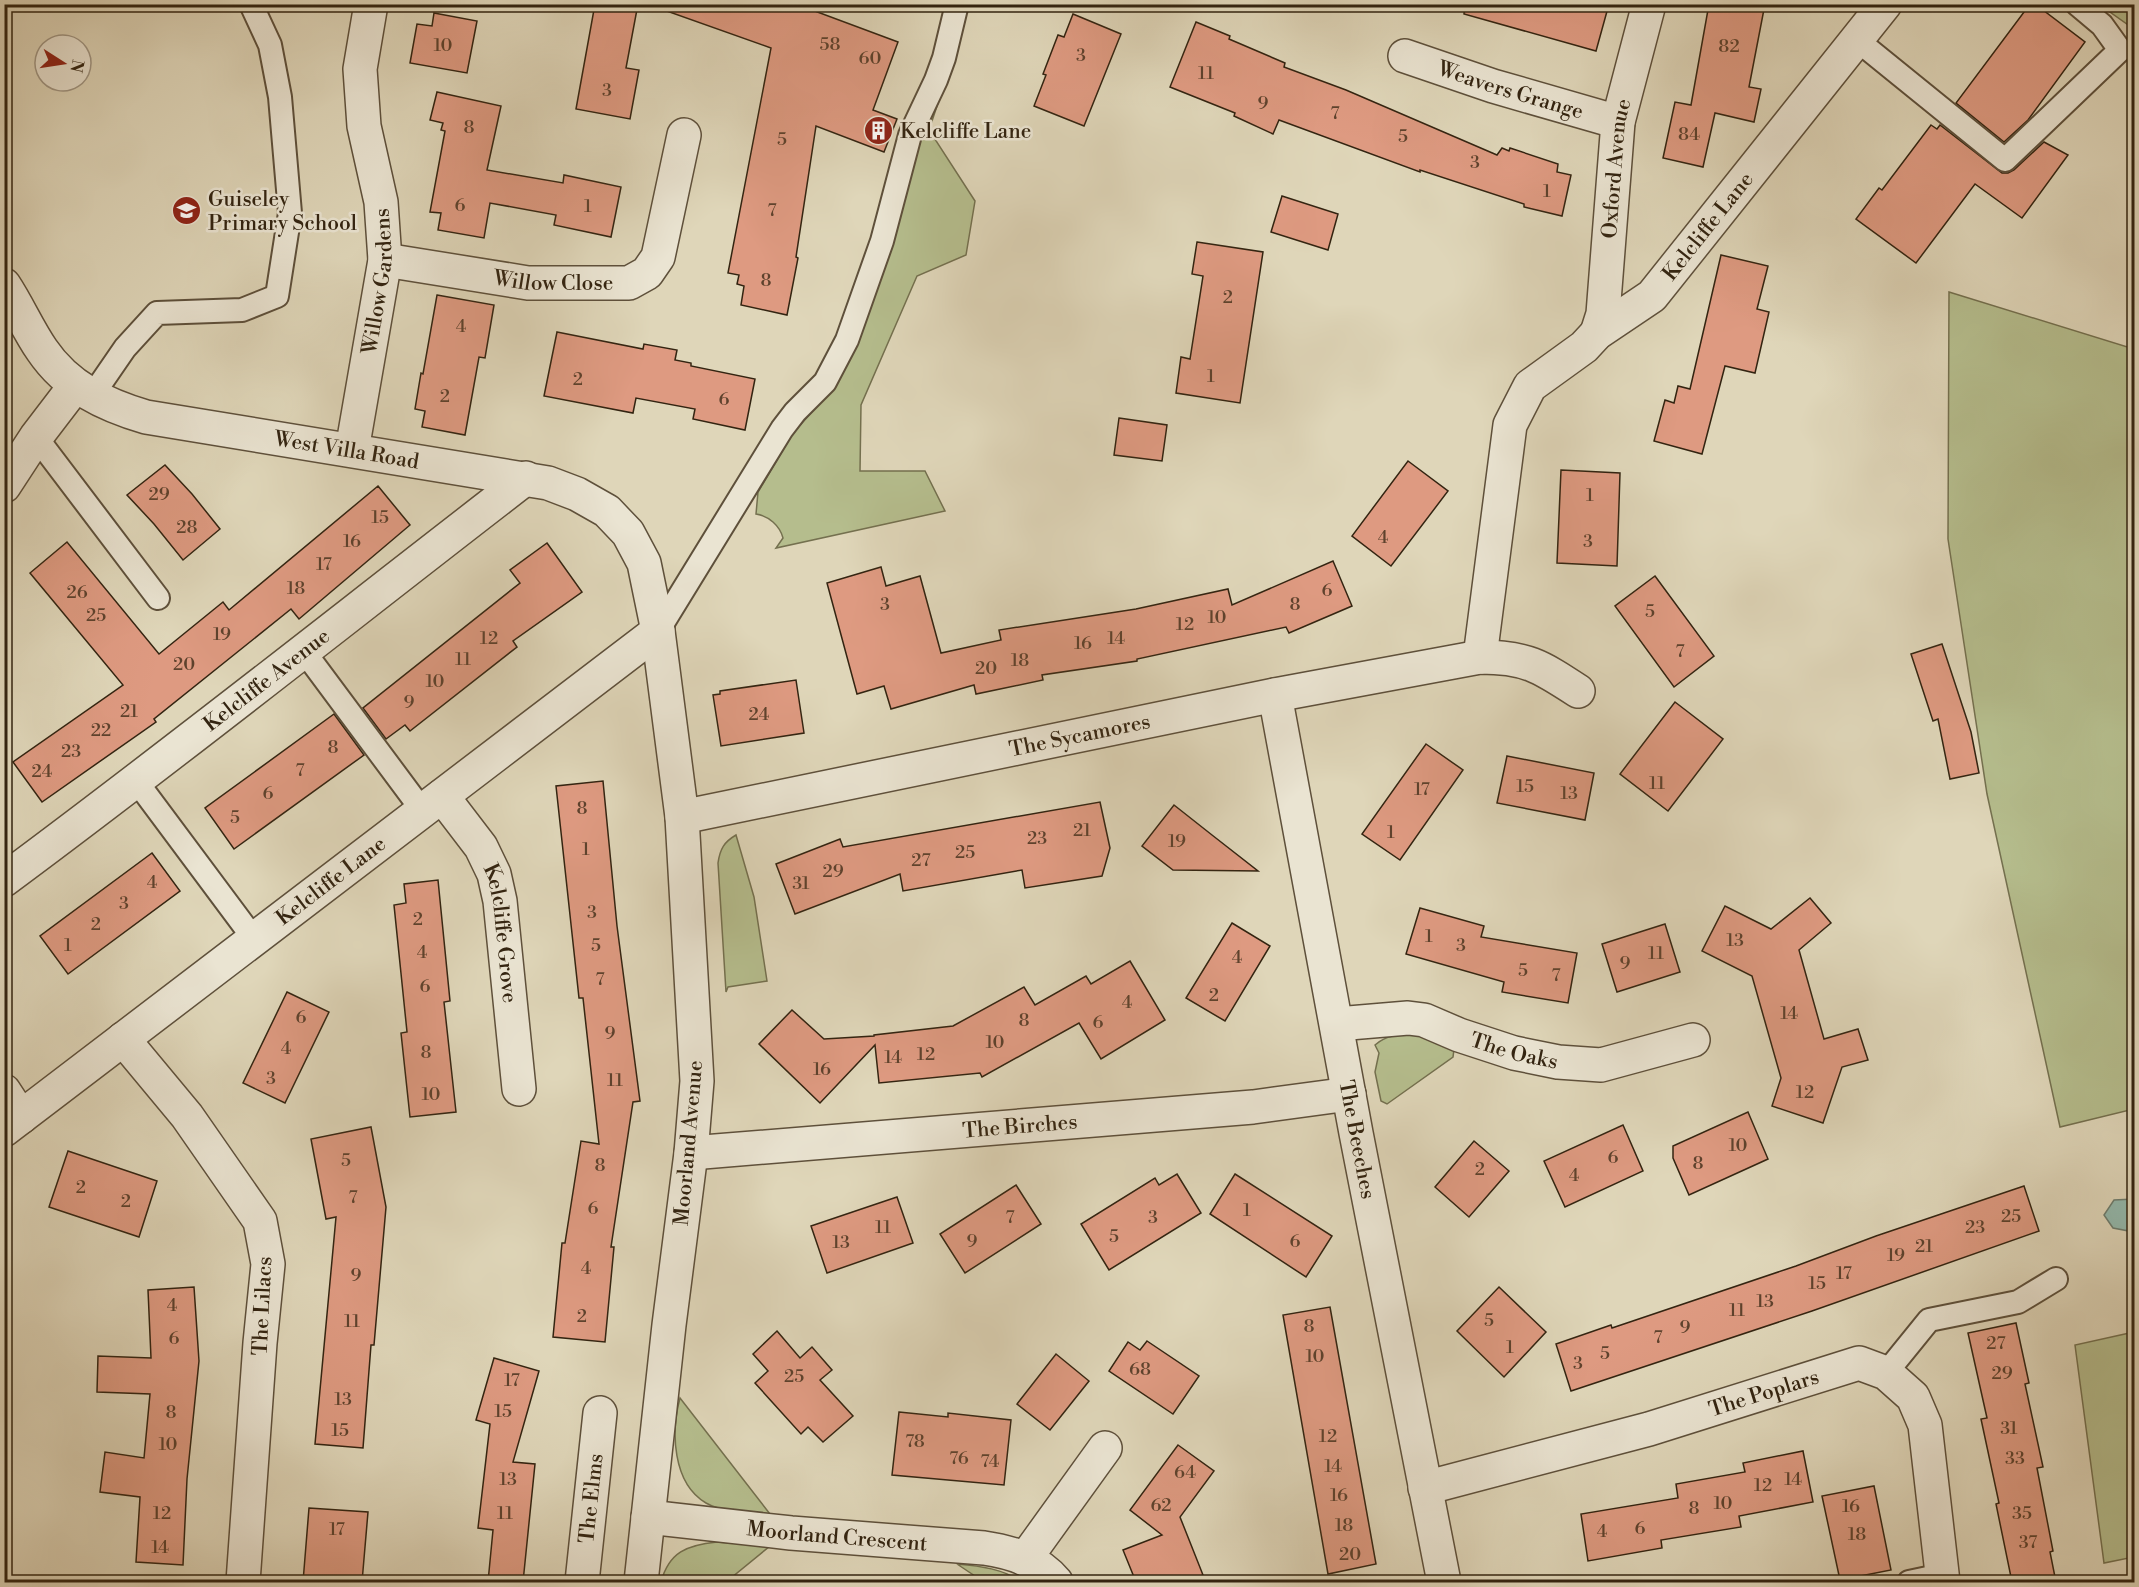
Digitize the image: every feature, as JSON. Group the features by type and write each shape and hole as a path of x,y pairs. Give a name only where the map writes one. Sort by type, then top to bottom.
{"street":[{"name":"Willow Gardens","path":"352,450 385,260 381,202 364,126 360,69 371,4"},
{"name":"Oxford Avenue","path":"1597,333 1603,314 1618,122 1649,4"},
{"name":"Kelcliffe Lane","path":"1480,657 1510,425 1530,386 1584,347 1597,333 1652,296 1885,4"},
{"name":"Weavers Grange","path":"1405,56 1493,86 1618,122"},
{"name":"Willow Close","path":"385,260 528,284 629,283 647,273 658,257 684,135"},
{"name":"West Villa Road","path":"4,285 42,351 84,391 120,409 146,417 526,478 548,483 577,494 607,511 628,533 644,562 658,632"},
{"path":"4,486 36,437 84,391"},
{"name":"Kelcliffe Avenue","path":"4,880 137,782 526,478"},
{"name":"Kelcliffe Lane","path":"10,1113 123,1039 658,632"},
{"name":"Moorland Avenue","path":"640,1582 691,1153 697,1081 681,817 658,632"},
{"name":"The Sycamores","path":"681,817 1275,695 1480,657 1503,657 1527,662 1548,671 1578,691"},
{"name":"The Beeches","path":"1275,695 1349,1094 1444,1582"},
{"name":"Kelcliffe Grove","path":"432,803 481,848 494,874 500,901 519,1089"},
{"name":"The Oaks","path":"1337,1024 1408,1018 1424,1020 1459,1035 1514,1053 1558,1062 1601,1065 1693,1040"},
{"name":"The Lilacs","path":"123,1039 187,1116 261,1221 268,1264 243,1582"},
{"name":"The Birches","path":"691,1153 1253,1107 1349,1094"},
{"name":"The Poplars","path":"1425,1488 1649,1429 1858,1363 1886,1373 1913,1397 1926,1425 1943,1579"},
{"name":"The Elms","path":"582,1582 600,1413"},
{"path":"1025,1559 1105,1448"},
{"name":"Moorland Crescent","path":"648,1517 791,1533 984,1548 1008,1552 1025,1559 1040,1567 1056,1582"}],"lane":[{"path":"84,391 157,313 242,310 277,296 290,213 281,109 270,45 251,4"},
{"path":"1857,40 2005,160 2120,50 2102,25 2077,4"},
{"path":"658,632 782,429 795,412 825,382 847,340 882,241 910,135 944,58 955,5"},
{"path":"36,437 158,598"},
{"path":"303,650 432,803"},
{"path":"137,782 254,939"},
{"path":"1886,1373 1929,1320 2018,1302 2056,1279"},
{"path":"1909,1582 1943,1579"}],"green space":[{"path":"2100,5 2134,5 2134,29"},
{"path":"940,97 929,130 975,201 966,255 917,276 861,405 860,471 925,471 945,511 776,548 783,538 773,522 756,514 758,492 793,433 835,386 917,137"},
{"path":"1949,292 2134,349 2134,1109 2060,1127 1987,794 1948,539"},
{"path":"736,835 754,897 767,981 728,987 726,992 718,863 723,846"},
{"path":"1420,1034 1454,1049 1453,1057 1387,1104 1381,1101 1375,1072 1379,1053 1375,1045 1391,1037"},
{"path":"2134,1332 2134,1557 2104,1563 2075,1345"},
{"path":"680,1398 770,1514 720,1509 706,1503 686,1483 680,1470 675,1440"},
{"path":"717,1542 770,1546 726,1582 661,1582 669,1564 681,1552 697,1545"},
{"path":"957,1564 991,1569 1022,1582 984,1582"}],"water":[{"path":"2134,1199 2134,1232 2113,1228 2104,1215 2114,1200"}],"building":[{"path":"595,4 638,4 626,68 639,70 630,119 576,109"},
{"path":"661,4 796,4 898,42 873,110 897,119 884,152 816,126 796,257 798,258 787,315 741,305 744,286 737,284 739,275 728,273 771,48 661,9"},
{"path":"1465,4 1609,4 1596,51 1464,14"},
{"path":"1709,4 1765,4 1749,87 1761,89 1754,122 1715,113 1703,167 1663,158 1675,102 1691,105"},
{"path":"2030,4 2035,4 2085,42 2028,120 2004,142 1956,103"},
{"path":"434,13 477,21 467,73 410,63 417,24 432,26"},
{"path":"1073,14 1121,34 1084,126 1034,106 1058,35 1064,37"},
{"path":"1196,22 1285,63 1284,67 1346,90 1497,155 1502,148 1509,151 1510,148 1558,164 1557,172 1571,175 1562,216 1524,207 1524,204 1420,170 1420,172 1279,120 1273,134 1234,116 1235,113 1170,87"},
{"path":"437,92 501,106 487,170 563,183 564,175 621,187 611,237 554,225 556,215 490,203 484,238 438,230 441,213 430,212 445,131 441,130 443,123 430,120"},
{"path":"1931,125 1937,129 1940,125 2002,173 2014,170 2044,142 2068,155 2022,218 1975,184 1916,263 1856,219 1879,188 1882,190"},
{"path":"1282,196 1338,214 1328,250 1271,232"},
{"path":"1197,242 1263,252 1240,403 1176,393 1181,357 1190,359 1203,276 1192,274"},
{"path":"1721,255 1768,266 1757,309 1769,312 1755,373 1725,366 1702,454 1654,441 1665,400 1674,403 1678,386 1690,389"},
{"path":"437,295 494,305 485,358 479,357 465,435 422,427 425,411 415,409"},
{"path":"557,332 643,349 644,344 677,350 675,360 691,363 691,366 755,379 745,430 693,419 695,409 636,398 633,413 544,396"},
{"path":"1119,418 1167,425 1162,461 1114,455"},
{"path":"1408,461 1448,491 1391,566 1352,536"},
{"path":"165,465 220,529 183,560 127,495"},
{"path":"1561,470 1620,473 1617,566 1557,563"},
{"path":"378,486 410,525 299,619 291,609 154,719 156,722 42,802 13,762 123,685 30,573 67,542 159,654 223,602 229,610"},
{"path":"547,543 582,592 513,641 517,647 410,731 405,725 386,739 363,708 520,583 510,570"},
{"path":"1333,561 1352,606 1289,633 1286,627 1137,659 1137,661 1042,675 1043,680 976,694 974,685 891,709 884,686 857,694 827,583 881,567 886,586 920,576 941,653 1001,640 999,630 1136,609 1228,589 1232,605"},
{"path":"1655,576 1714,656 1674,687 1615,606"},
{"path":"1942,644 1971,732 1979,773 1950,779 1938,719 1933,721 1911,654"},
{"path":"796,680 804,733 721,746 713,695 720,694 720,691"},
{"path":"1675,702 1723,739 1668,811 1620,774"},
{"path":"334,714 364,755 234,849 205,808"},
{"path":"1426,744 1463,770 1400,860 1362,834"},
{"path":"1507,756 1594,773 1585,820 1497,803"},
{"path":"603,781 617,926 640,1101 633,1102 611,1247 614,1247 605,1342 553,1337 562,1243 565,1243 581,1141 599,1144 583,998 579,998 556,786"},
{"path":"1100,802 1110,848 1102,876 1025,888 1022,870 903,891 900,874 795,914 776,864 840,839 843,847"},
{"path":"1174,805 1258,871 1173,870 1142,846"},
{"path":"152,853 180,891 68,974 40,936"},
{"path":"438,880 450,1001 444,1002 456,1112 410,1117 401,1033 407,1032 394,905 406,903 404,884"},
{"path":"1810,898 1831,923 1799,950 1824,1039 1858,1029 1868,1060 1842,1067 1823,1123 1772,1106 1781,1078 1752,976 1702,951 1725,906 1771,929"},
{"path":"1420,908 1484,926 1481,937 1577,953 1568,1003 1502,992 1504,982 1406,954"},
{"path":"1232,923 1270,946 1225,1021 1186,998"},
{"path":"1665,924 1680,972 1617,992 1602,944"},
{"path":"1130,961 1165,1020 1101,1059 1079,1023 982,1077 980,1073 879,1083 875,1045 820,1103 759,1044 792,1010 824,1039 874,1036 953,1026 1024,987 1035,1005 1086,976 1091,984"},
{"path":"287,992 329,1012 285,1103 243,1083"},
{"path":"1748,1112 1768,1159 1689,1195 1673,1158 1673,1146"},
{"path":"1623,1125 1643,1171 1565,1207 1544,1161"},
{"path":"371,1127 386,1207 374,1345 371,1345 363,1448 315,1444 336,1217 326,1219 311,1139"},
{"path":"1474,1141 1509,1171 1469,1217 1435,1187"},
{"path":"68,1151 157,1181 139,1237 49,1207"},
{"path":"1177,1174 1201,1213 1109,1270 1081,1224 1155,1178 1159,1185"},
{"path":"1235,1174 1332,1236 1306,1277 1210,1214"},
{"path":"1016,1185 1041,1224 965,1273 940,1234"},
{"path":"2024,1186 2039,1231 1812,1311 1571,1391 1556,1344 1611,1325 1612,1328 1796,1266 1876,1236"},
{"path":"897,1197 913,1243 827,1273 811,1226"},
{"path":"194,1287 199,1361 187,1479 183,1565 136,1562 140,1497 100,1492 105,1452 144,1458 150,1394 97,1392 98,1356 151,1358 148,1290"},
{"path":"1499,1287 1546,1332 1504,1377 1457,1331"},
{"path":"1330,1307 1376,1564 1328,1574 1283,1315"},
{"path":"2016,1323 2029,1383 2025,1384 2043,1467 2037,1468 2053,1551 2050,1552 2056,1582 2012,1582 1996,1504 1999,1503 1981,1419 1987,1418 1968,1333"},
{"path":"777,1331 800,1358 812,1347 832,1370 820,1380 853,1416 823,1442 808,1427 801,1434 755,1383 768,1371 753,1354"},
{"path":"1147,1341 1199,1376 1173,1414 1109,1371 1128,1342 1140,1350"},
{"path":"1056,1354 1089,1381 1050,1430 1017,1404"},
{"path":"494,1358 539,1371 513,1462 535,1464 523,1582 488,1582 493,1530 478,1528 490,1424 476,1420"},
{"path":"899,1412 948,1417 948,1413 1011,1420 1004,1485 892,1475"},
{"path":"1178,1445 1214,1471 1180,1517 1203,1575 1183,1582 1136,1582 1123,1550 1162,1535 1130,1510"},
{"path":"1803,1451 1813,1502 1739,1516 1741,1527 1661,1540 1662,1548 1588,1561 1581,1514 1678,1498 1676,1484 1745,1472 1743,1463"},
{"path":"1874,1486 1891,1570 1840,1580 1822,1496"},
{"path":"309,1508 368,1512 362,1582 303,1582"}],"place":[{"name":"Kelcliffe Lane","path":"879,131"},
{"name":"Guiseley Primary School","path":"187,211"}]}
